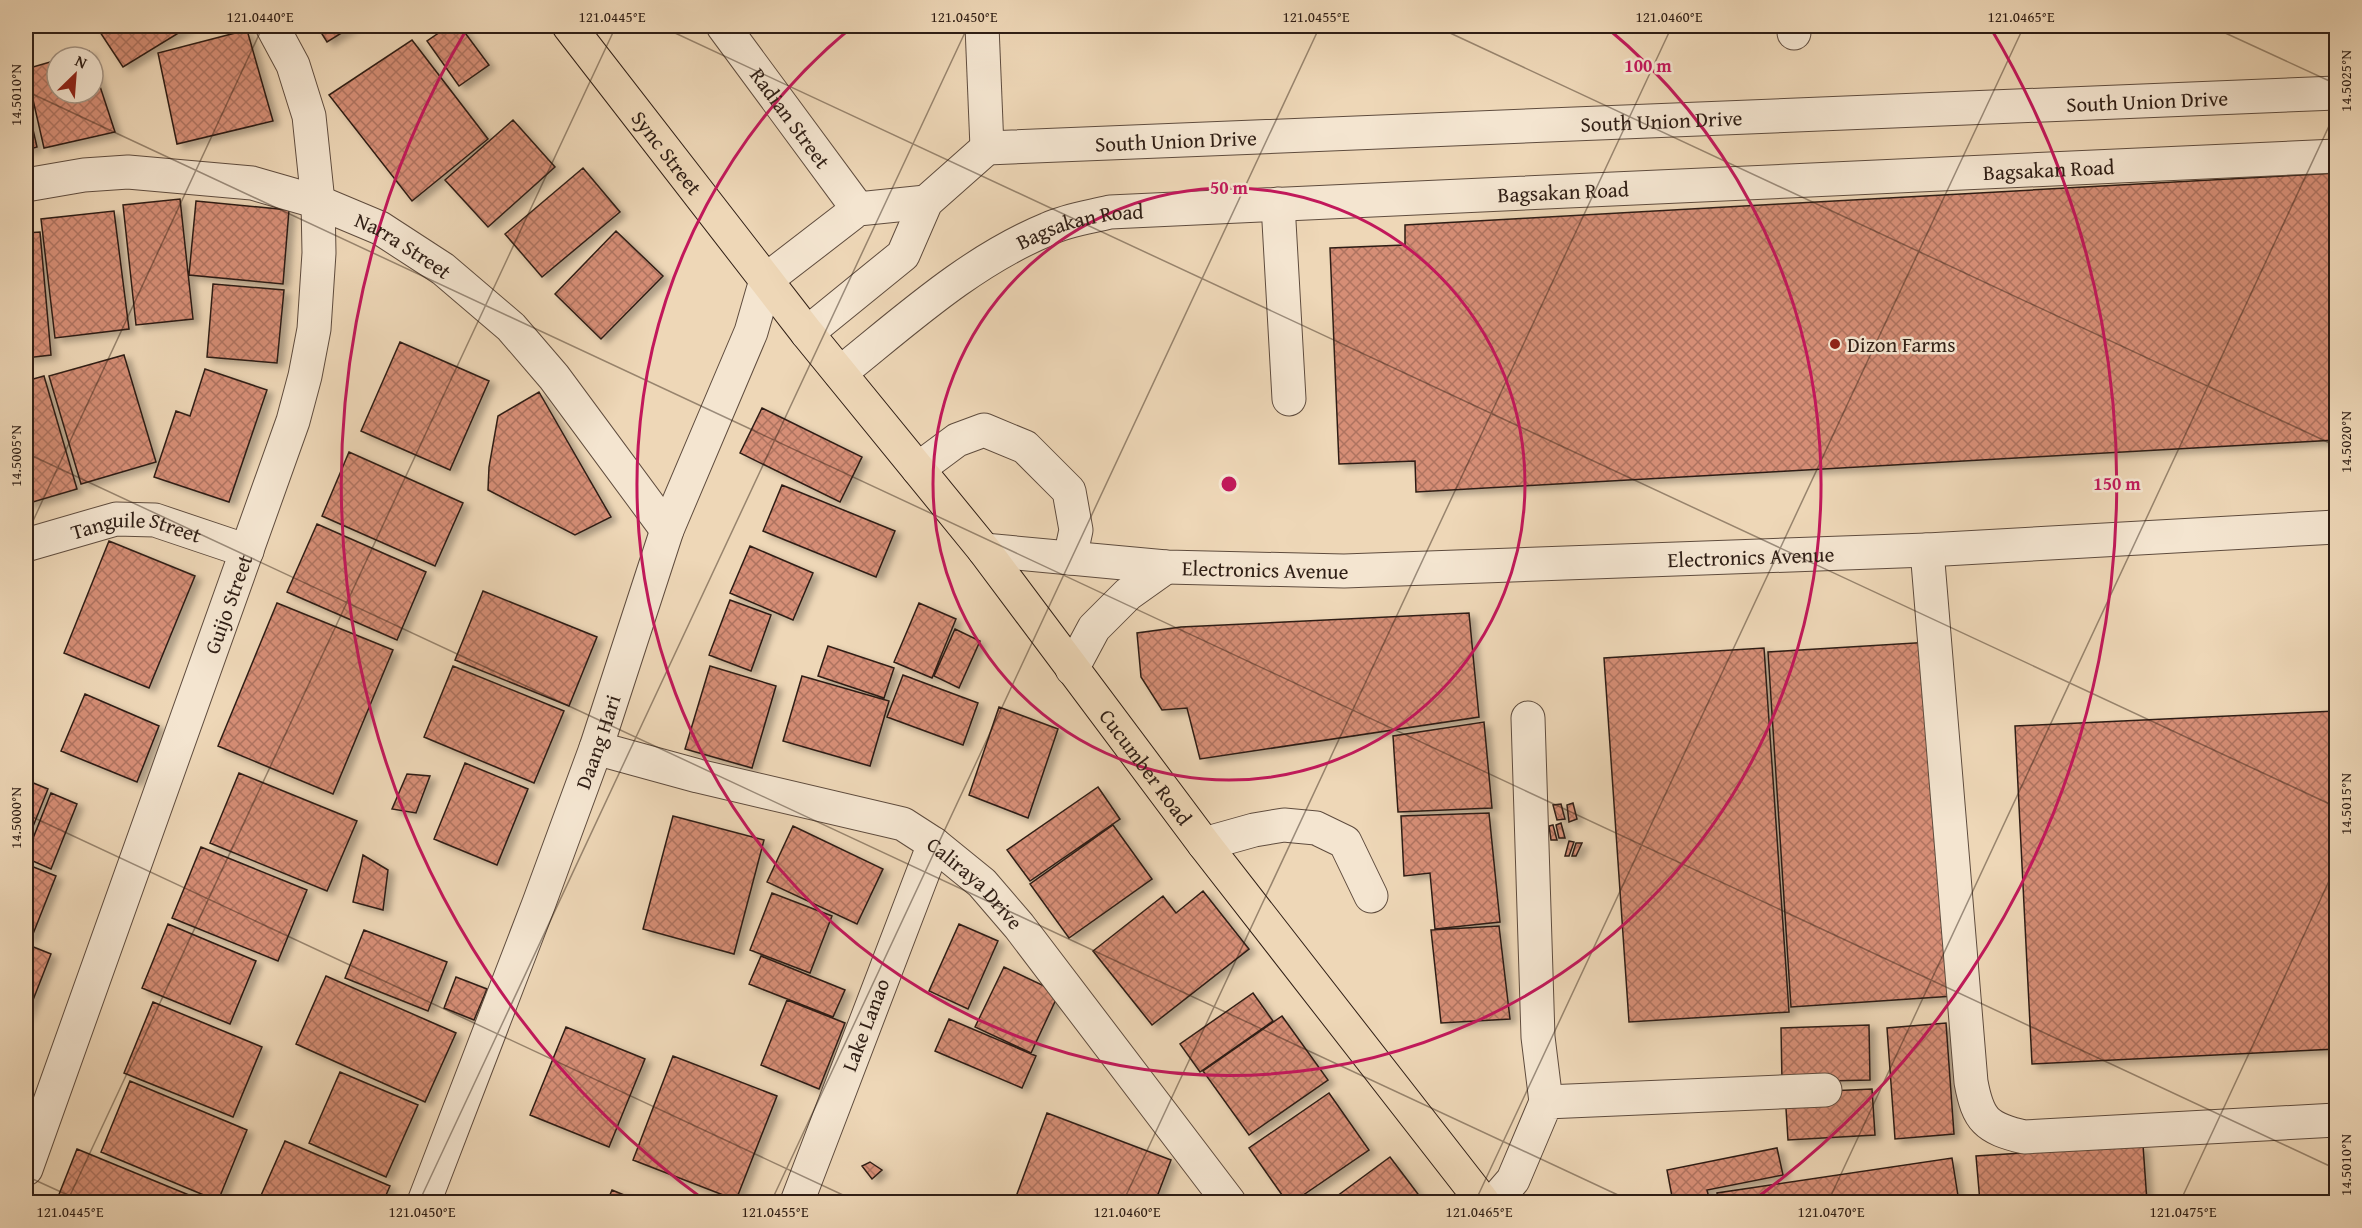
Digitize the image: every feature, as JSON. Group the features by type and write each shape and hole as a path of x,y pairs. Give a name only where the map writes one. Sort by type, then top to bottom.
{"main road":[{"name":"Sync Street","path":"569,26 807,333"},
{"name":"Cucumber Road","path":"807,333 984,550 1204,844 1483,1203"}],"street":[{"name":"Guijo Street","path":"26,1168 293,421 305,376 314,328 318,202 309,116 293,65 272,26"},
{"name":"Radian Street","path":"723,26 858,208"},
{"path":"807,333 903,255 926,202 987,148 982,26"},
{"name":"South Union Drive","path":"987,148 2337,93"},
{"name":"Bagsakan Road","path":"840,373 952,285 1004,250 1050,228 1110,212 2337,156"},
{"name":"Narra Street","path":"26,185 95,174 128,172 252,183 318,202 380,228 434,263 512,327 554,377 667,531"},
{"path":"766,280 858,208 926,202"},
{"path":"1278,204 1289,399"},
{"name":"Daang Hari","path":"424,1203 596,748 667,531 751,333 766,280"},
{"path":"918,469 957,440 984,430 1025,447 1069,491 1076,530 1070,558"},
{"name":"Tanguile Street","path":"26,545 116,519 155,520 247,551"},
{"name":"Electronics Avenue","path":"984,550 1166,567 1344,571 1927,550 2337,527"},
{"path":"1927,550 1971,1082 1975,1105 1984,1122 2002,1131 2024,1137 2337,1120"},
{"name":"Electronics Avenue","path":"1072,669 1094,628 1128,594 1166,567"},
{"path":"1494,1203 1513,1180 1546,1102 1538,1037 1528,718"},
{"name":"Caliraya Drive","path":"596,748 698,776 903,824 934,844 982,883 1019,926 1229,1203"},
{"path":"1204,844 1254,830 1284,825 1316,828 1345,842 1371,896"},
{"name":"Lake Lanao","path":"797,1203 934,844"},
{"path":"1546,1102 1825,1090"}],"building":[{"path":"96,26 190,26 123,67"},
{"path":"317,26 353,26 327,42"},
{"path":"449,26 460,26 489,65 459,86 427,41"},
{"path":"247,30 273,121 177,144 158,53"},
{"path":"412,40 488,139 412,201 329,95"},
{"path":"45,63 45,105 105,105 105,102 115,132 44,148 26,69"},
{"path":"26,99 37,147 26,150"},
{"path":"513,120 555,167 488,227 445,180"},
{"path":"583,168 620,212 542,277 505,234"},
{"name":"Dizon Farms","path":"2336,173 2336,440 1416,492 1415,461 1339,464 1330,248 1405,245 1405,225"},
{"path":"180,199 193,319 136,325 123,205"},
{"path":"196,201 289,210 283,284 189,275"},
{"path":"114,211 129,329 55,338 41,219"},
{"path":"616,231 663,276 601,339 555,294"},
{"path":"40,232 51,355 26,358 26,233"},
{"path":"213,284 284,290 277,363 207,357"},
{"path":"400,342 489,381 450,470 361,431"},
{"path":"124,355 156,462 81,484 49,376"},
{"path":"205,369 267,390 229,502 154,477 176,411 190,416"},
{"path":"44,376 77,489 26,504 26,381"},
{"path":"539,392 611,517 575,535 488,490 489,467 498,416"},
{"path":"762,408 862,457 840,502 740,453"},
{"path":"349,452 463,503 435,566 322,516"},
{"path":"782,485 895,531 876,577 763,531"},
{"path":"317,524 426,572 397,640 287,592"},
{"path":"109,541 195,576 149,688 64,653"},
{"path":"750,546 813,573 793,620 730,593"},
{"path":"483,591 597,637 569,706 455,660"},
{"path":"730,600 771,615 751,671 709,655"},
{"path":"277,603 393,650 333,794 218,746"},
{"path":"919,603 956,619 932,678 894,662"},
{"path":"1469,613 1479,717 1200,759 1187,708 1162,710 1141,677 1137,633 1181,627"},
{"path":"955,629 980,641 959,688 934,676"},
{"path":"1931,642 1954,996 1791,1007 1768,652"},
{"path":"828,646 894,668 884,698 818,676"},
{"path":"1764,648 1789,1012 1629,1022 1604,658"},
{"path":"453,666 564,711 534,783 424,737"},
{"path":"710,666 776,686 752,768 685,749"},
{"path":"903,675 978,703 963,745 887,717"},
{"path":"802,676 889,701 870,766 783,741"},
{"path":"85,694 159,726 137,782 61,751"},
{"path":"999,707 1058,729 1028,818 969,795"},
{"path":"2336,711 2336,1049 2032,1064 2015,726"},
{"path":"1484,722 1492,808 1398,812 1393,736"},
{"path":"465,763 528,789 497,865 434,839"},
{"path":"239,773 357,821 327,891 210,843"},
{"path":"407,774 430,776 416,813 392,809"},
{"path":"26,780 48,789 26,844"},
{"path":"1098,787 1120,819 1030,881 1007,850"},
{"path":"51,793 77,804 51,869 26,856"},
{"path":"1573,803 1577,819 1569,822 1567,805"},
{"path":"1561,804 1565,819 1557,820 1553,805"},
{"path":"1489,813 1500,922 1435,929 1430,873 1404,876 1401,816"},
{"path":"673,816 764,840 734,954 643,929"},
{"path":"1561,823 1565,838 1559,838 1556,825"},
{"path":"1113,825 1152,879 1069,938 1030,884"},
{"path":"1553,825 1557,840 1551,840 1549,826"},
{"path":"793,826 883,869 857,924 767,882"},
{"path":"1569,841 1574,842 1569,856 1565,856"},
{"path":"1576,843 1582,843 1576,856 1572,856"},
{"path":"201,847 307,890 278,961 172,918"},
{"path":"363,855 388,870 383,910 353,902"},
{"path":"26,864 56,876 31,939 26,937"},
{"path":"1203,891 1249,949 1152,1025 1093,951 1163,896 1176,913"},
{"path":"772,893 832,916 810,973 750,950"},
{"path":"168,924 256,961 230,1024 142,988"},
{"path":"959,924 998,941 968,1009 929,991"},
{"path":"1499,926 1510,1019 1441,1023 1431,930"},
{"path":"364,930 447,962 428,1011 345,978"},
{"path":"26,944 51,954 26,1018"},
{"path":"761,956 845,990 833,1017 749,984"},
{"path":"1004,967 1059,993 1031,1053 975,1027"},
{"path":"326,976 456,1033 425,1102 296,1044"},
{"path":"456,977 487,989 474,1020 444,1008"},
{"path":"1253,993 1273,1021 1200,1072 1180,1044"},
{"path":"787,1000 845,1023 819,1089 761,1065"},
{"path":"153,1002 262,1047 233,1117 124,1073"},
{"path":"1282,1016 1328,1080 1249,1135 1203,1071"},
{"path":"949,1019 1036,1056 1022,1088 935,1051"},
{"path":"1946,1023 1954,1134 1895,1139 1887,1028"},
{"path":"1869,1025 1870,1080 1782,1082 1781,1028"},
{"path":"566,1027 645,1059 609,1147 530,1115"},
{"path":"673,1056 777,1096 736,1200 633,1160"},
{"path":"340,1072 418,1105 386,1177 309,1143"},
{"path":"130,1081 247,1130 218,1201 101,1152"},
{"path":"1872,1089 1875,1135 1788,1140 1785,1093"},
{"path":"1329,1093 1369,1150 1293,1202 1287,1202 1249,1148"},
{"path":"1047,1113 1171,1160 1155,1202 1014,1202"},
{"path":"285,1141 390,1186 383,1202 263,1202 259,1200"},
{"path":"2143,1145 2147,1202 1980,1202 1976,1156"},
{"path":"1777,1148 1783,1175 1707,1190 1710,1202 1673,1202 1667,1170"},
{"path":"77,1149 201,1200 200,1202 56,1202"},
{"path":"1390,1157 1424,1202 1329,1202"},
{"path":"1952,1158 1959,1202 1718,1202 1717,1193"},
{"path":"870,1162 882,1170 872,1179 862,1166"},
{"path":"612,1190 641,1202 607,1202"}],"place":[{"name":"Dizon Farms","path":"1835,344"}]}
